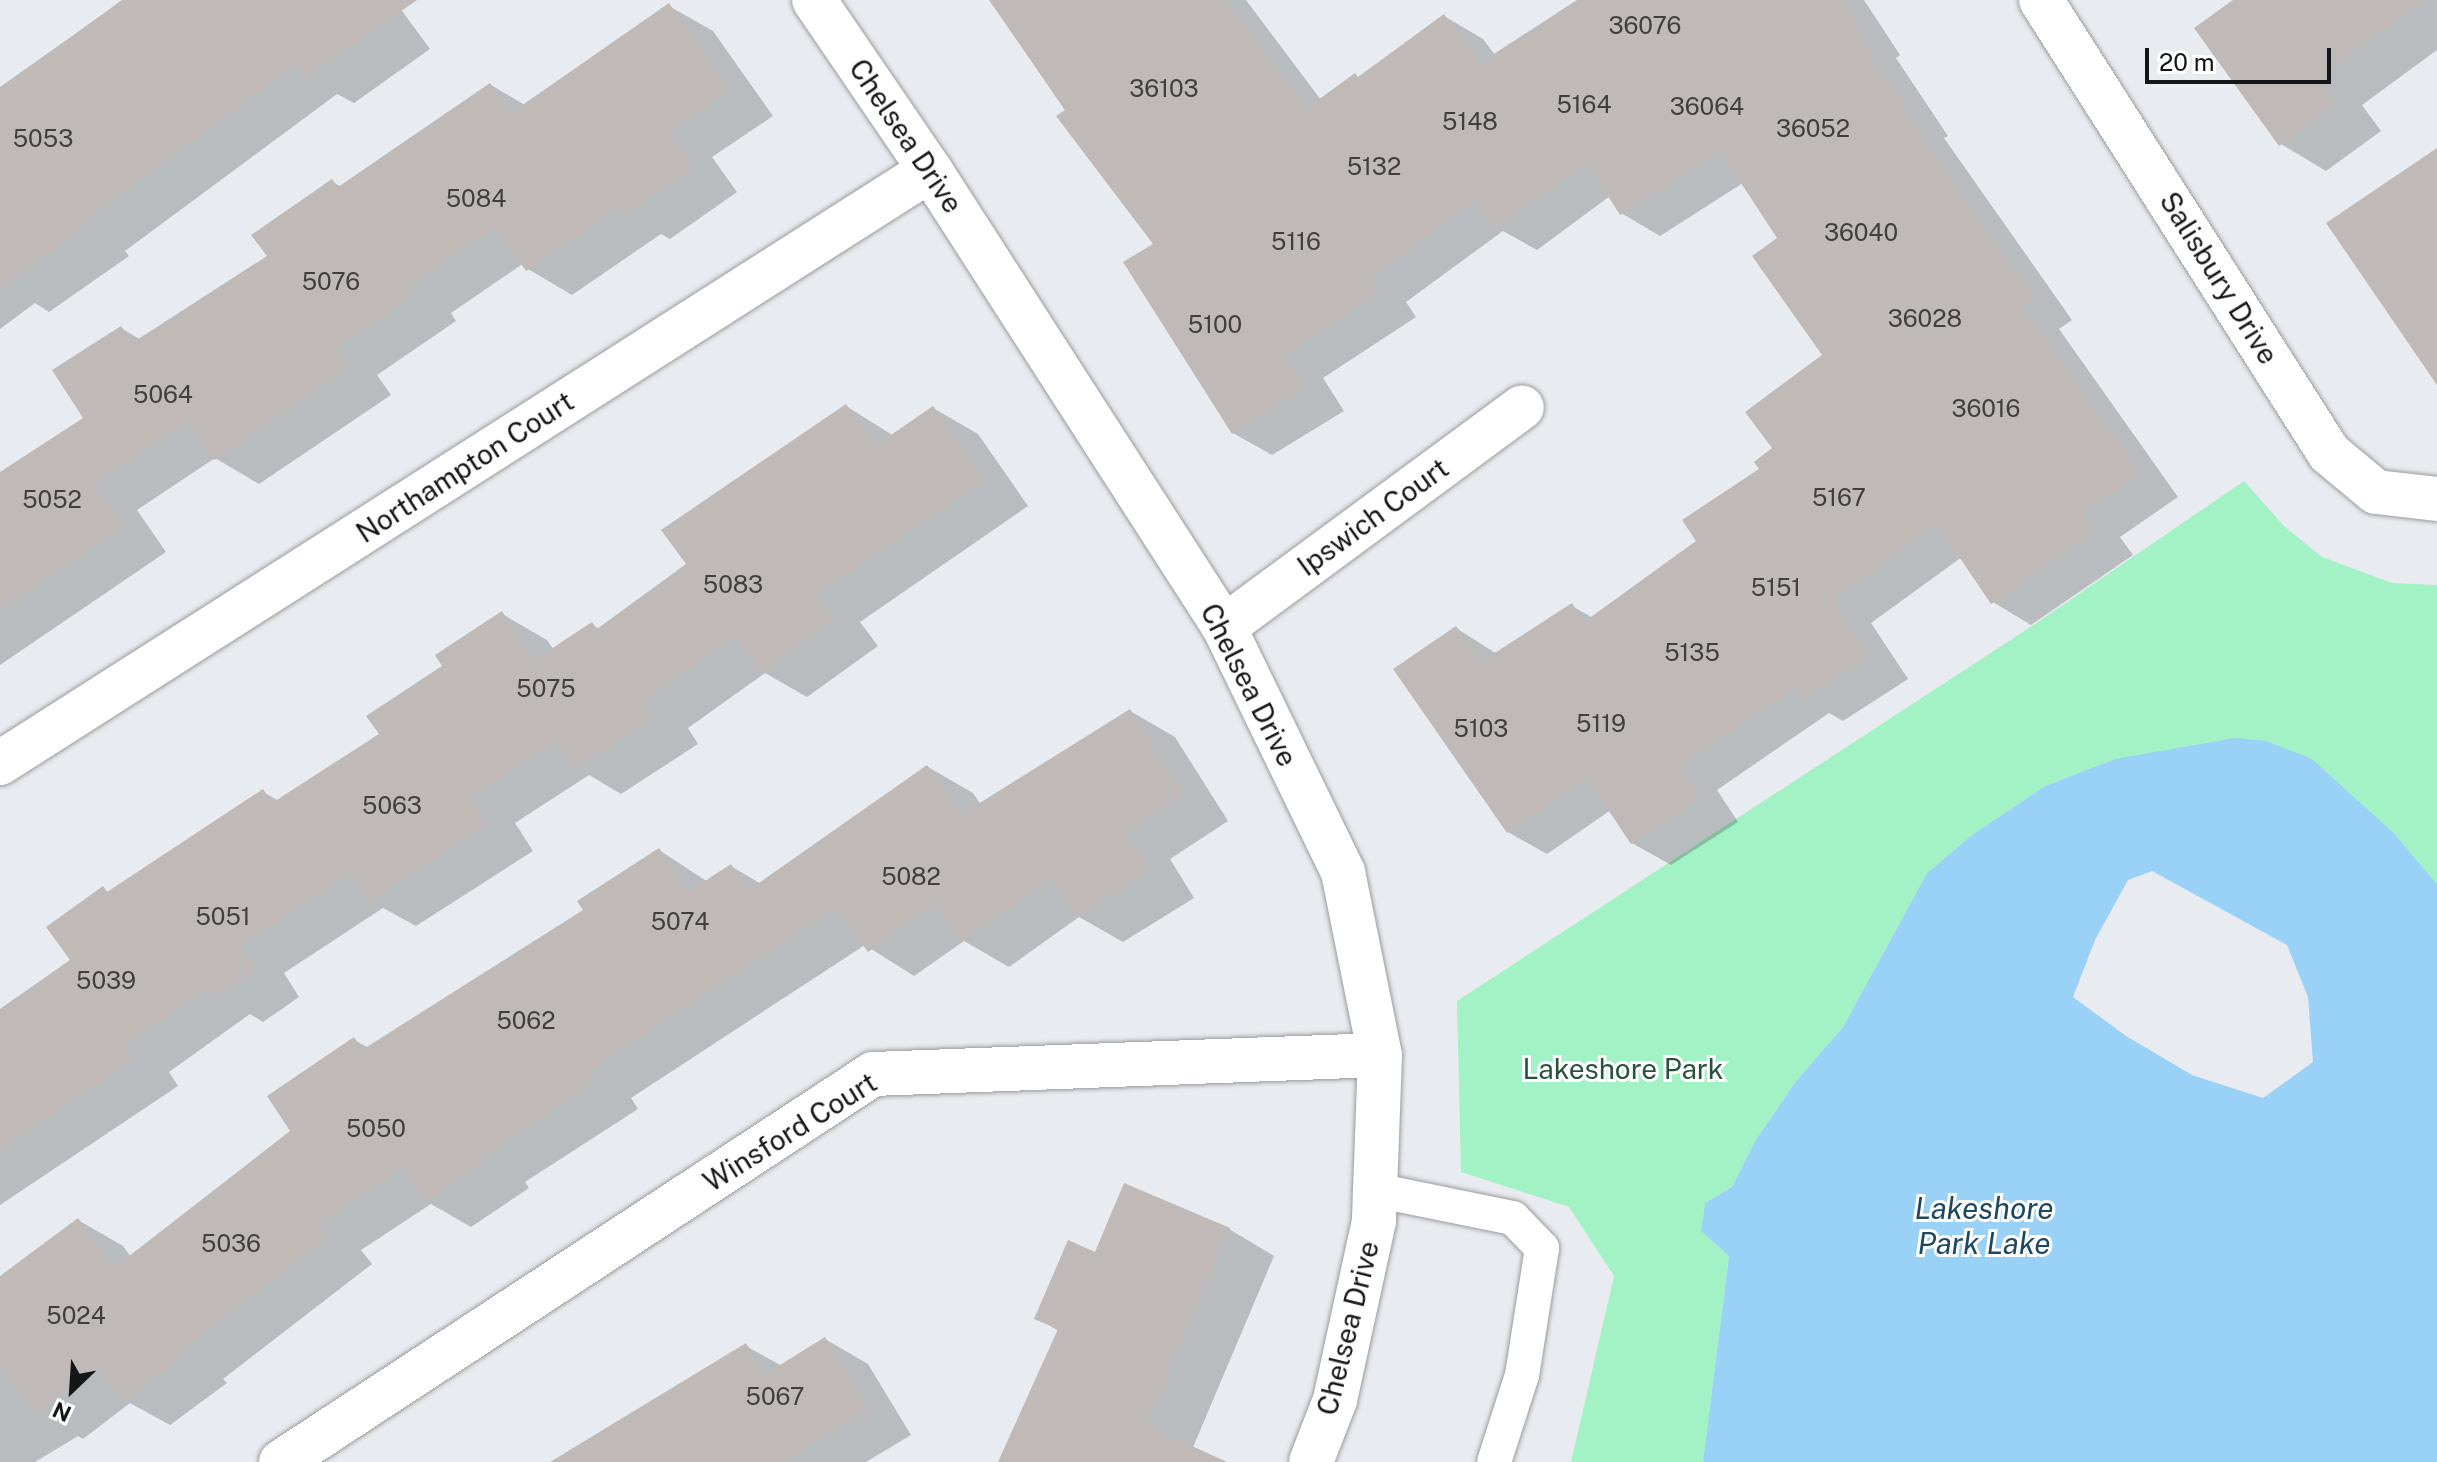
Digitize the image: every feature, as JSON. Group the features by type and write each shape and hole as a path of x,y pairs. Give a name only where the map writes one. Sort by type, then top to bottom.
{"street":[{"name":"Chelsea Drive","path":"814,0 930,170 1224,627 1343,872 1380,1055 1374,1221 1335,1400 1311,1462"},
{"name":"Salisbury Drive","path":"2041,0 2329,453 2376,492 2437,499"},
{"name":"Northampton Court","path":"0,763 930,170"},
{"name":"Ipswich Court","path":"1224,627 1522,407"},
{"name":"Winsford Court","path":"281,1462 873,1074 1380,1055"}],"lane":[{"path":"1375,1190 1513,1218 1542,1248 1522,1375 1494,1462"}],"green space":[{"name":"Lakeshore Park","path":"2244,481 2284,526 2322,557 2392,583 2437,585 2437,884 2394,833 2312,759 2115,759 2045,786 1972,835 1927,873 1843,1027 1797,1080 1755,1141 1732,1187 1705,1203 1701,1231 1729,1256 1703,1462 1571,1462 1614,1276 1569,1207 1461,1172 1457,1001 2032,626"}],"water":[{"name":"Lakeshore Park Lake","path":"2235,738 2266,741 2312,759 2394,833 2437,884 2437,1462 1703,1462 1729,1256 1701,1231 1705,1203 1732,1187 1755,1141 1797,1080 1843,1027 1927,873 1972,835 2045,786 2115,759","holes":["2152,871 2287,945 2308,997 2313,1062 2263,1098 2192,1075 2126,1036 2073,997 2095,940 2128,880"]}],"building":[{"path":"123,0 417,0 306,78 296,64 81,224 84,229 0,288 0,87"},
{"path":"989,0 1226,0 1307,108 1355,73 1358,77 1444,14 1480,63 1577,0 1841,0 1862,32 1858,35 1910,113 1906,115 2035,298 2022,306 2141,474 2082,514 2095,532 1991,604 1937,524 1833,600 1870,656 1803,700 1795,688 1680,767 1700,799 1631,844 1587,778 1507,833 1393,669 1456,626 1481,662 1572,603 1584,622 1696,541 1682,520 1759,469 1754,462 1772,448 1745,412 1822,355 1752,256 1777,238 1720,151 1620,215 1587,163 1496,229 1475,200 1368,280 1378,294 1285,355 1306,388 1232,434 1123,262 1153,244 1056,116 1065,110"},
{"path":"2233,0 2424,0 2317,78 2337,104 2279,146 2194,28"},
{"path":"669,3 730,90 670,131 694,167 624,215 619,208 526,271 496,227 408,287 414,295 335,349 348,369 214,460 189,422 94,484 123,527 0,608 0,472 83,418 52,370 121,326 132,343 267,256 251,235 332,179 338,187 490,83 511,113"},
{"path":"2437,148 2437,385 2326,223"},
{"path":"846,404 875,446 933,406 984,480 816,595 834,620 761,672 735,636 644,701 654,717 574,769 557,742 471,796 489,824 369,902 351,874 240,946 255,971 216,997 209,986 125,1046 134,1059 0,1151 0,1009 70,960 46,927 103,886 107,892 263,789 272,803 379,734 366,716 442,666 435,655 502,611 533,661 592,622 597,629 686,564 661,530"},
{"path":"1130,709 1184,795 1126,832 1150,871 1076,918 1052,879 962,942 935,904 868,952 837,908 587,1072 594,1083 482,1156 486,1161 424,1203 402,1168 317,1223 328,1238 179,1352 183,1357 123,1401 98,1367 36,1414 0,1366 0,1276 78,1218 115,1267 290,1131 267,1096 354,1037 362,1050 583,910 577,901 659,848 688,892 731,864 749,890 927,765 962,814"},
{"path":"1124,1183 1230,1228 1146,1425 1227,1462 998,1462 1058,1329 1034,1319 1068,1240 1095,1252"},
{"path":"825,1337 869,1410 783,1462 550,1462 746,1343 764,1375"}]}
